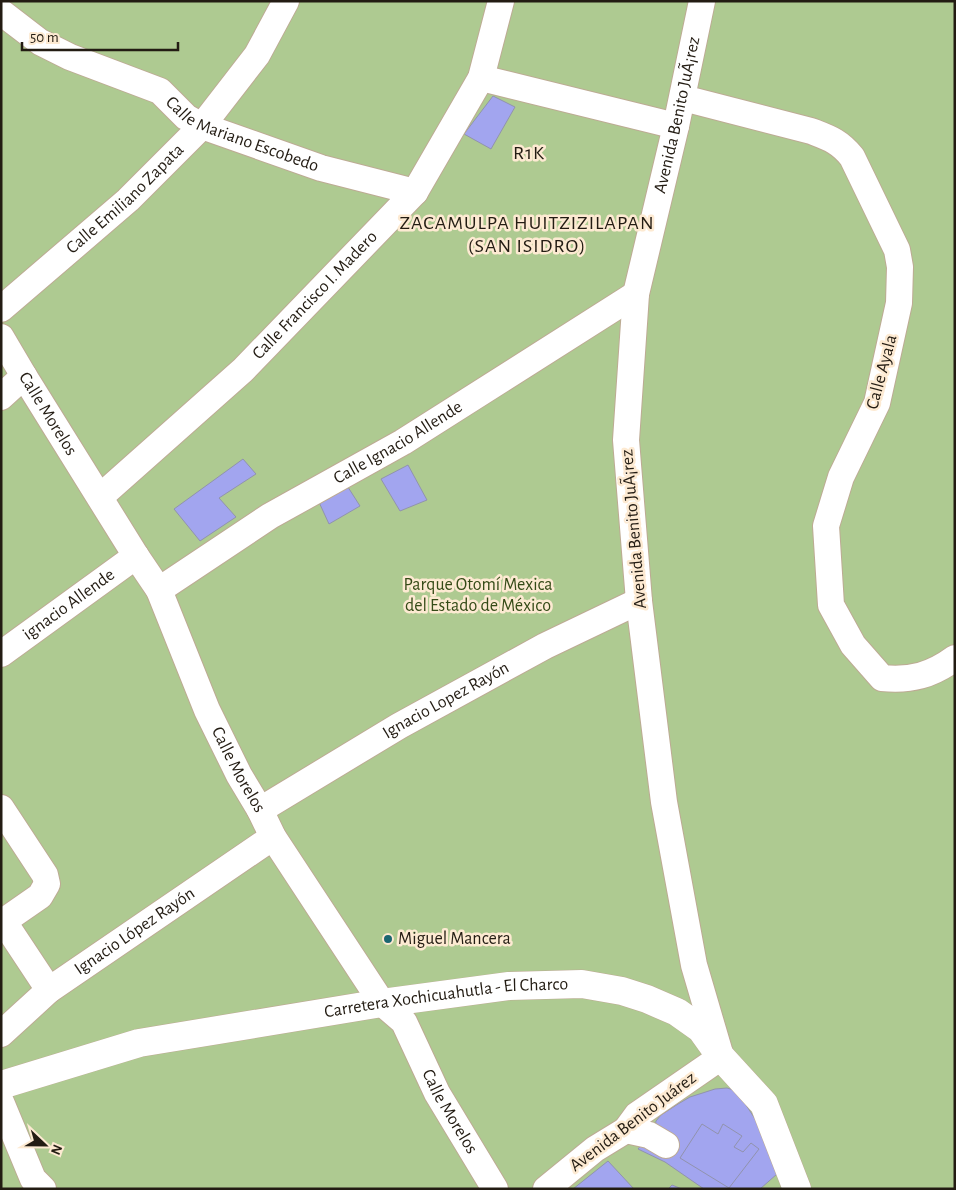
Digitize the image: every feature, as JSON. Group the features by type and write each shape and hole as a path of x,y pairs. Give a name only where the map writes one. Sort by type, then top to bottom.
{"main road":[{"name":"Carretera Xochicuahutla - El Charco","path":"1,1085 140,1043 382,1003 509,986 582,984 622,991 647,999 677,1012 701,1030 722,1057 764,1104 797,1189"}],"street":[{"name":"Calle Emiliano Zapata","path":"1,309 128,200 202,126 257,56 286,1"},
{"name":"Calle Francisco I. Madero","path":"100,497 243,370 415,192 480,78 501,1"},
{"name":"Avenida Benito JuÃ¡rez","path":"702,1 676,126 636,294 626,440 639,602 664,802 694,965 722,1057"},
{"name":"Calle Mariano Escobedo","path":"3,17 40,42 70,57 160,91 186,117 202,126 321,168 415,192"},
{"path":"480,78 676,126"},
{"name":"Calle Ayala","path":"682,98 811,131 843,146 852,157 897,250 900,267 899,303 877,403 841,477 826,526 831,605 853,645 882,678 901,680 924,675 944,666 955,658"},
{"name":"Calle Ignacio Allende","path":"159,590 270,516 403,442 636,294"},
{"name":"Calle Morelos","path":"1,337 159,590 206,710 239,776 260,810 273,837 382,1003 404,1022 437,1094 495,1189"},
{"path":"1,397 24,376"},
{"name":"ignacio Allende","path":"1,654 136,556"},
{"name":"Ignacio Lopez Rayón","path":"260,810 399,726 545,646 639,602"},
{"path":"1,808 45,875 47,884 40,896 2,923 49,990"},
{"name":"Ignacio López Rayón","path":"1,1034 49,990 273,837"},
{"name":"Avenida Benito Juárez","path":"546,1189 595,1149 626,1130 637,1115 722,1057"},
{"path":"1,1102 33,1179 43,1189"},
{"path":"626,1130 649,1135 666,1145"}],"green space":[{"name":"Parque Otomí Mexica del Estado de México","path":"1,1 955,1 955,1189 1,1189"}],"building":[{"path":"493,96 515,107 491,149 464,134"},
{"path":"243,459 256,474 219,498 236,517 200,541 174,509"},
{"path":"408,465 427,500 400,511 381,479"},
{"path":"346,484 360,506 329,524 318,500"},
{"path":"727,1088 737,1091 757,1122 777,1174 760,1189 704,1189 665,1162 638,1149 655,1128 656,1121 661,1115 690,1097 715,1089"},
{"path":"702,1124 718,1134 723,1124 742,1136 734,1147 743,1152 751,1143 759,1149 729,1188 680,1158"},
{"path":"608,1161 634,1189 573,1189"},
{"path":"672,1185 682,1189 668,1189"}],"place":[{"name":"Miguel Mancera","path":"388,939"}],"district":[{"name":"R1K","path":"529,153"},
{"name":"ZACAMULPA HUITZIZILAPAN (SAN ISIDRO)","path":"527,234"}]}
